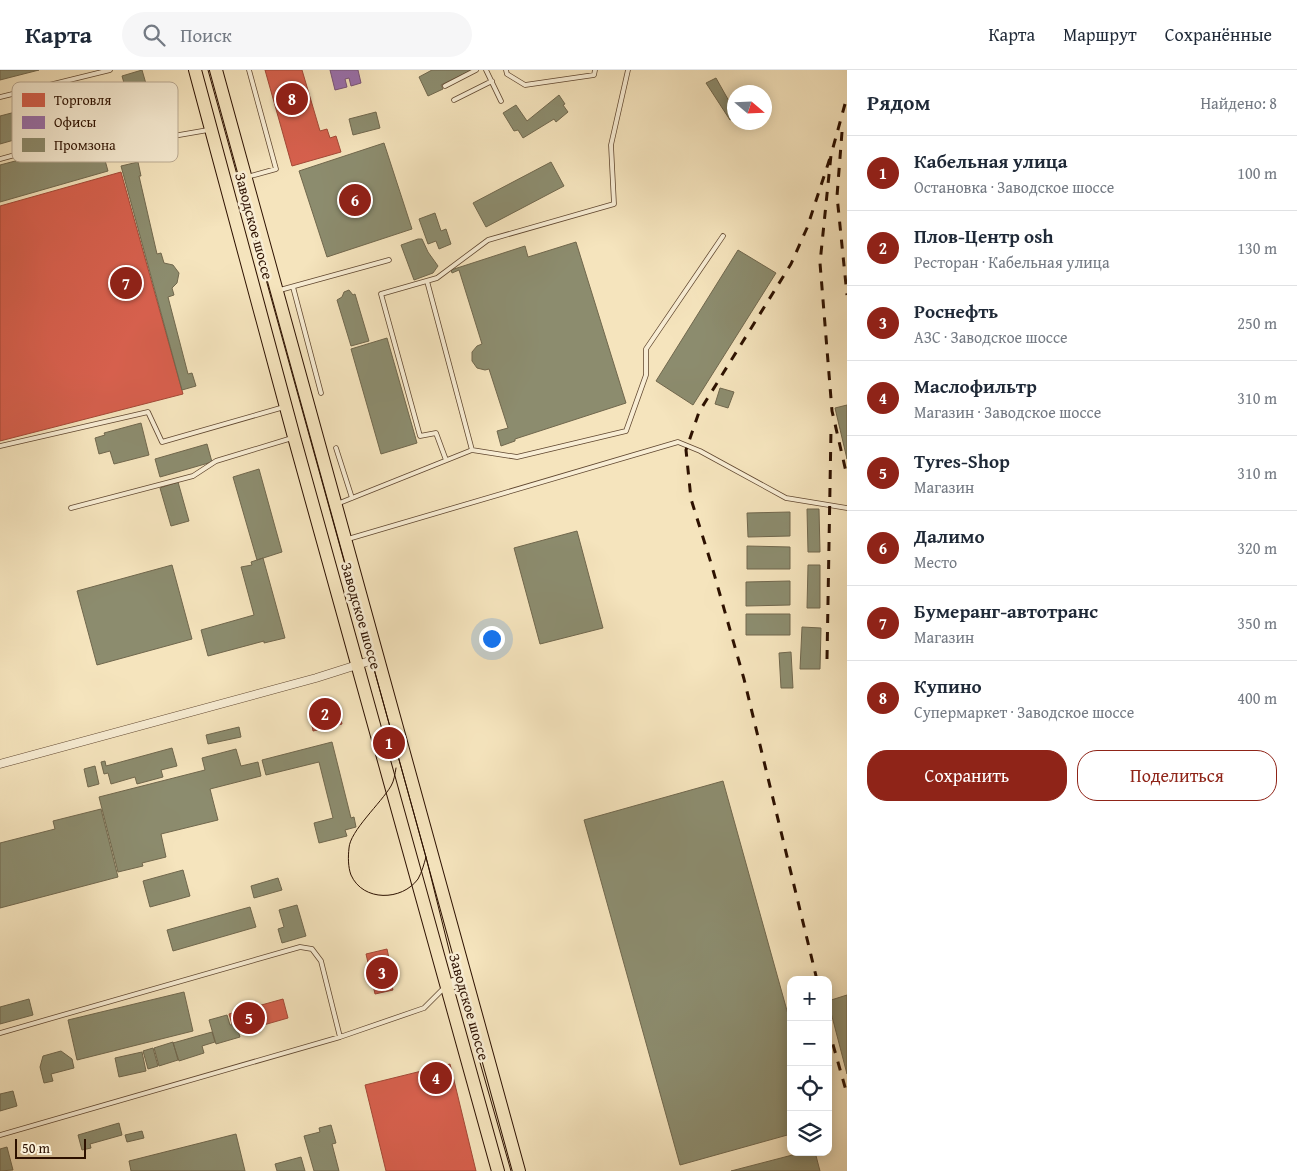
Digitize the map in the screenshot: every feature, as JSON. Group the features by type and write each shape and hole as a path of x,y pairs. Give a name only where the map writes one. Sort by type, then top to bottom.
{"main road":[{"name":"Заводское шоссе","path":"195,70 294,437 498,1171"},
{"name":"Заводское шоссе","path":"216,70 519,1171"},
{"path":"447,986 466,979"}],"street":[{"path":"0,764 358,666 379,658"}],"lane":[{"path":"77,70 79,77"},
{"path":"59,82 110,70"},
{"path":"246,177 276,169 249,70"},
{"path":"445,86 476,70"},
{"path":"486,70 501,100"},
{"path":"506,70 507,74 525,85 594,76 595,70"},
{"path":"446,460 436,433 420,436 381,294 436,278 488,240 614,204 611,145 628,70"},
{"path":"454,100 492,81"},
{"path":"178,136 211,130"},
{"path":"336,505 472,450 518,457 626,431 646,375 646,349 723,236"},
{"path":"278,291 389,260"},
{"path":"427,281 472,450"},
{"path":"293,287 321,393"},
{"path":"0,446 148,412 162,442 286,407"},
{"path":"71,508 193,476 216,461 294,437"},
{"path":"346,540 678,442 700,451 786,498 847,508"},
{"path":"336,448 352,498"},
{"path":"0,1032 300,947 312,948 321,961 340,1038"},
{"path":"0,1135 340,1038 424,1008 447,986"}],"building: Торговля":[{"path":"265,70 302,70 320,131 327,129 330,138 336,136 341,152 292,166"},
{"path":"121,172 183,394 0,441 0,206"},
{"path":"337,703 342,724 313,731 309,710"},
{"path":"387,949 390,963 387,964 393,990 375,994 372,980 376,979 373,966 369,967 366,954"},
{"path":"283,999 288,1018 239,1032 236,1023 232,1024 229,1014"},
{"path":"450,1064 476,1171 386,1171 365,1085"}],"building: Офисы":[{"path":"330,70 358,70 361,83 351,86 349,78 345,79 347,87 335,90"}],"building: Промзона":[{"path":"0,70 39,70 0,80"},
{"path":"142,70 145,82 124,82 122,76"},
{"path":"432,70 472,70 441,85 443,89 428,96 419,77"},
{"path":"716,78 727,98 727,115 706,83"},
{"path":"559,95 568,112 556,122 554,119 523,138 518,130 514,131 503,113 516,105 527,121"},
{"path":"376,112 380,128 353,135 349,119"},
{"path":"12,113 12,141 0,144 0,116"},
{"path":"384,143 412,229 327,257 299,171"},
{"path":"12,162 105,162 108,171 0,202 0,165"},
{"path":"138,162 141,176 139,176 157,254 161,253 164,263 173,265 179,273 177,283 172,288 174,295 168,297 188,374 192,373 196,386 182,390 121,166"},
{"path":"551,162 564,186 486,227 473,203"},
{"path":"435,213 441,231 446,229 451,244 439,249 436,241 428,244 419,219"},
{"path":"422,239 438,266 433,273 414,280 401,245"},
{"path":"576,242 626,403 515,439 515,441 501,446 497,431 508,428 489,369 477,368 472,361 472,352 477,346 482,344 459,270 452,273 451,270 525,246 528,257"},
{"path":"738,250 776,273 693,405 656,381"},
{"path":"349,290 353,295 355,294 369,341 351,346 337,300 342,297 344,292"},
{"path":"387,338 417,443 381,454 351,349"},
{"path":"720,388 734,392 728,408 715,404"},
{"path":"847,405 847,459 835,408"},
{"path":"141,423 149,455 114,464 110,451 99,454 95,438 105,435 104,433"},
{"path":"207,444 212,462 160,477 155,459"},
{"path":"259,469 282,552 257,560 233,477"},
{"path":"178,482 189,521 171,526 160,488"},
{"path":"807,509 819,509 820,552 808,552"},
{"path":"790,512 790,536 748,537 747,513"},
{"path":"577,531 603,628 540,644 514,548"},
{"path":"747,546 790,547 790,569 747,569"},
{"path":"263,558 285,638 264,643 264,641 208,656 201,630 254,615 241,567 252,565 251,562"},
{"path":"172,565 192,639 97,665 77,591"},
{"path":"808,565 820,565 820,608 807,608"},
{"path":"790,581 790,605 746,606 746,582"},
{"path":"746,614 790,614 790,635 746,635"},
{"path":"802,627 821,628 820,669 800,669"},
{"path":"791,652 793,688 781,688 779,653"},
{"path":"239,727 241,737 208,744 206,735"},
{"path":"332,742 351,818 354,817 356,827 345,830 347,836 319,843 314,823 333,818 319,762 266,775 262,760"},
{"path":"172,748 177,766 161,770 163,777 137,784 135,777 111,784 108,773 104,774 101,762 105,761 106,766"},
{"path":"236,749 241,766 258,762 261,776 210,789 218,820 161,834 166,857 142,863 143,866 118,872 99,797 205,770 202,758"},
{"path":"95,766 99,784 88,787 84,769"},
{"path":"723,781 787,1011 787,1135 680,1165 584,820"},
{"path":"101,809 118,877 0,908 0,843 55,829 53,821"},
{"path":"183,870 190,896 150,907 143,881"},
{"path":"278,878 282,890 254,898 251,886"},
{"path":"297,905 306,936 282,943 278,929 284,927 279,910"},
{"path":"250,907 256,927 173,951 167,930"},
{"path":"184,992 193,1031 77,1060 68,1020"},
{"path":"847,995 847,1074 832,1016 832,1000"},
{"path":"29,999 33,1015 0,1024 0,1007"},
{"path":"227,1015 230,1025 236,1024 240,1037 216,1044 209,1020"},
{"path":"212,1032 215,1042 202,1046 204,1053 179,1061 173,1043"},
{"path":"173,1042 178,1060 159,1066 154,1048"},
{"path":"153,1048 158,1066 148,1069 143,1051"},
{"path":"61,1051 72,1059 74,1068 51,1074 53,1081 44,1083 40,1067 43,1056"},
{"path":"142,1052 146,1071 119,1077 115,1058"},
{"path":"13,1091 17,1106 0,1111 0,1094"},
{"path":"119,1123 122,1135 90,1144 91,1148 82,1150 78,1135"},
{"path":"331,1125 336,1143 332,1144 339,1171 314,1171 304,1136 320,1132 319,1128"},
{"path":"142,1131 144,1138 127,1142 125,1135"},
{"path":"236,1134 245,1171 131,1171 129,1161"},
{"path":"7,1147 13,1170 0,1171 0,1149"},
{"path":"789,1156 816,1156 820,1171 731,1171"},
{"path":"301,1157 305,1171 277,1171 275,1164"}],"tram line":[{"path":"208,70 426,857 457,982 511,1171"},
{"path":"396,768 391,786 360,825 351,841 348,858 351,875 364,890 373,894 393,895 411,886 418,879 426,857"}],"railway":[{"path":"845,104 831,155 820,263 832,411 847,476"},
{"path":"842,132 837,196 847,295"},
{"path":"816,976 744,679 691,499 686,450 699,412 791,264 807,228 831,155"},
{"path":"827,659 831,429"},
{"path":"832,1041 847,1094"}],"place":[{"name":"Купино","path":"292,99"},
{"name":"Далимо","path":"355,200"},
{"name":"Бумеранг-автотранс","path":"126,283"},
{"name":"Плов-Центр osh","path":"325,714"},
{"name":"Кабельная улица","path":"389,743"},
{"name":"Роснефть","path":"382,973"},
{"name":"Tyres-Shop","path":"249,1018"},
{"name":"Маслофильтр","path":"436,1078"}]}
